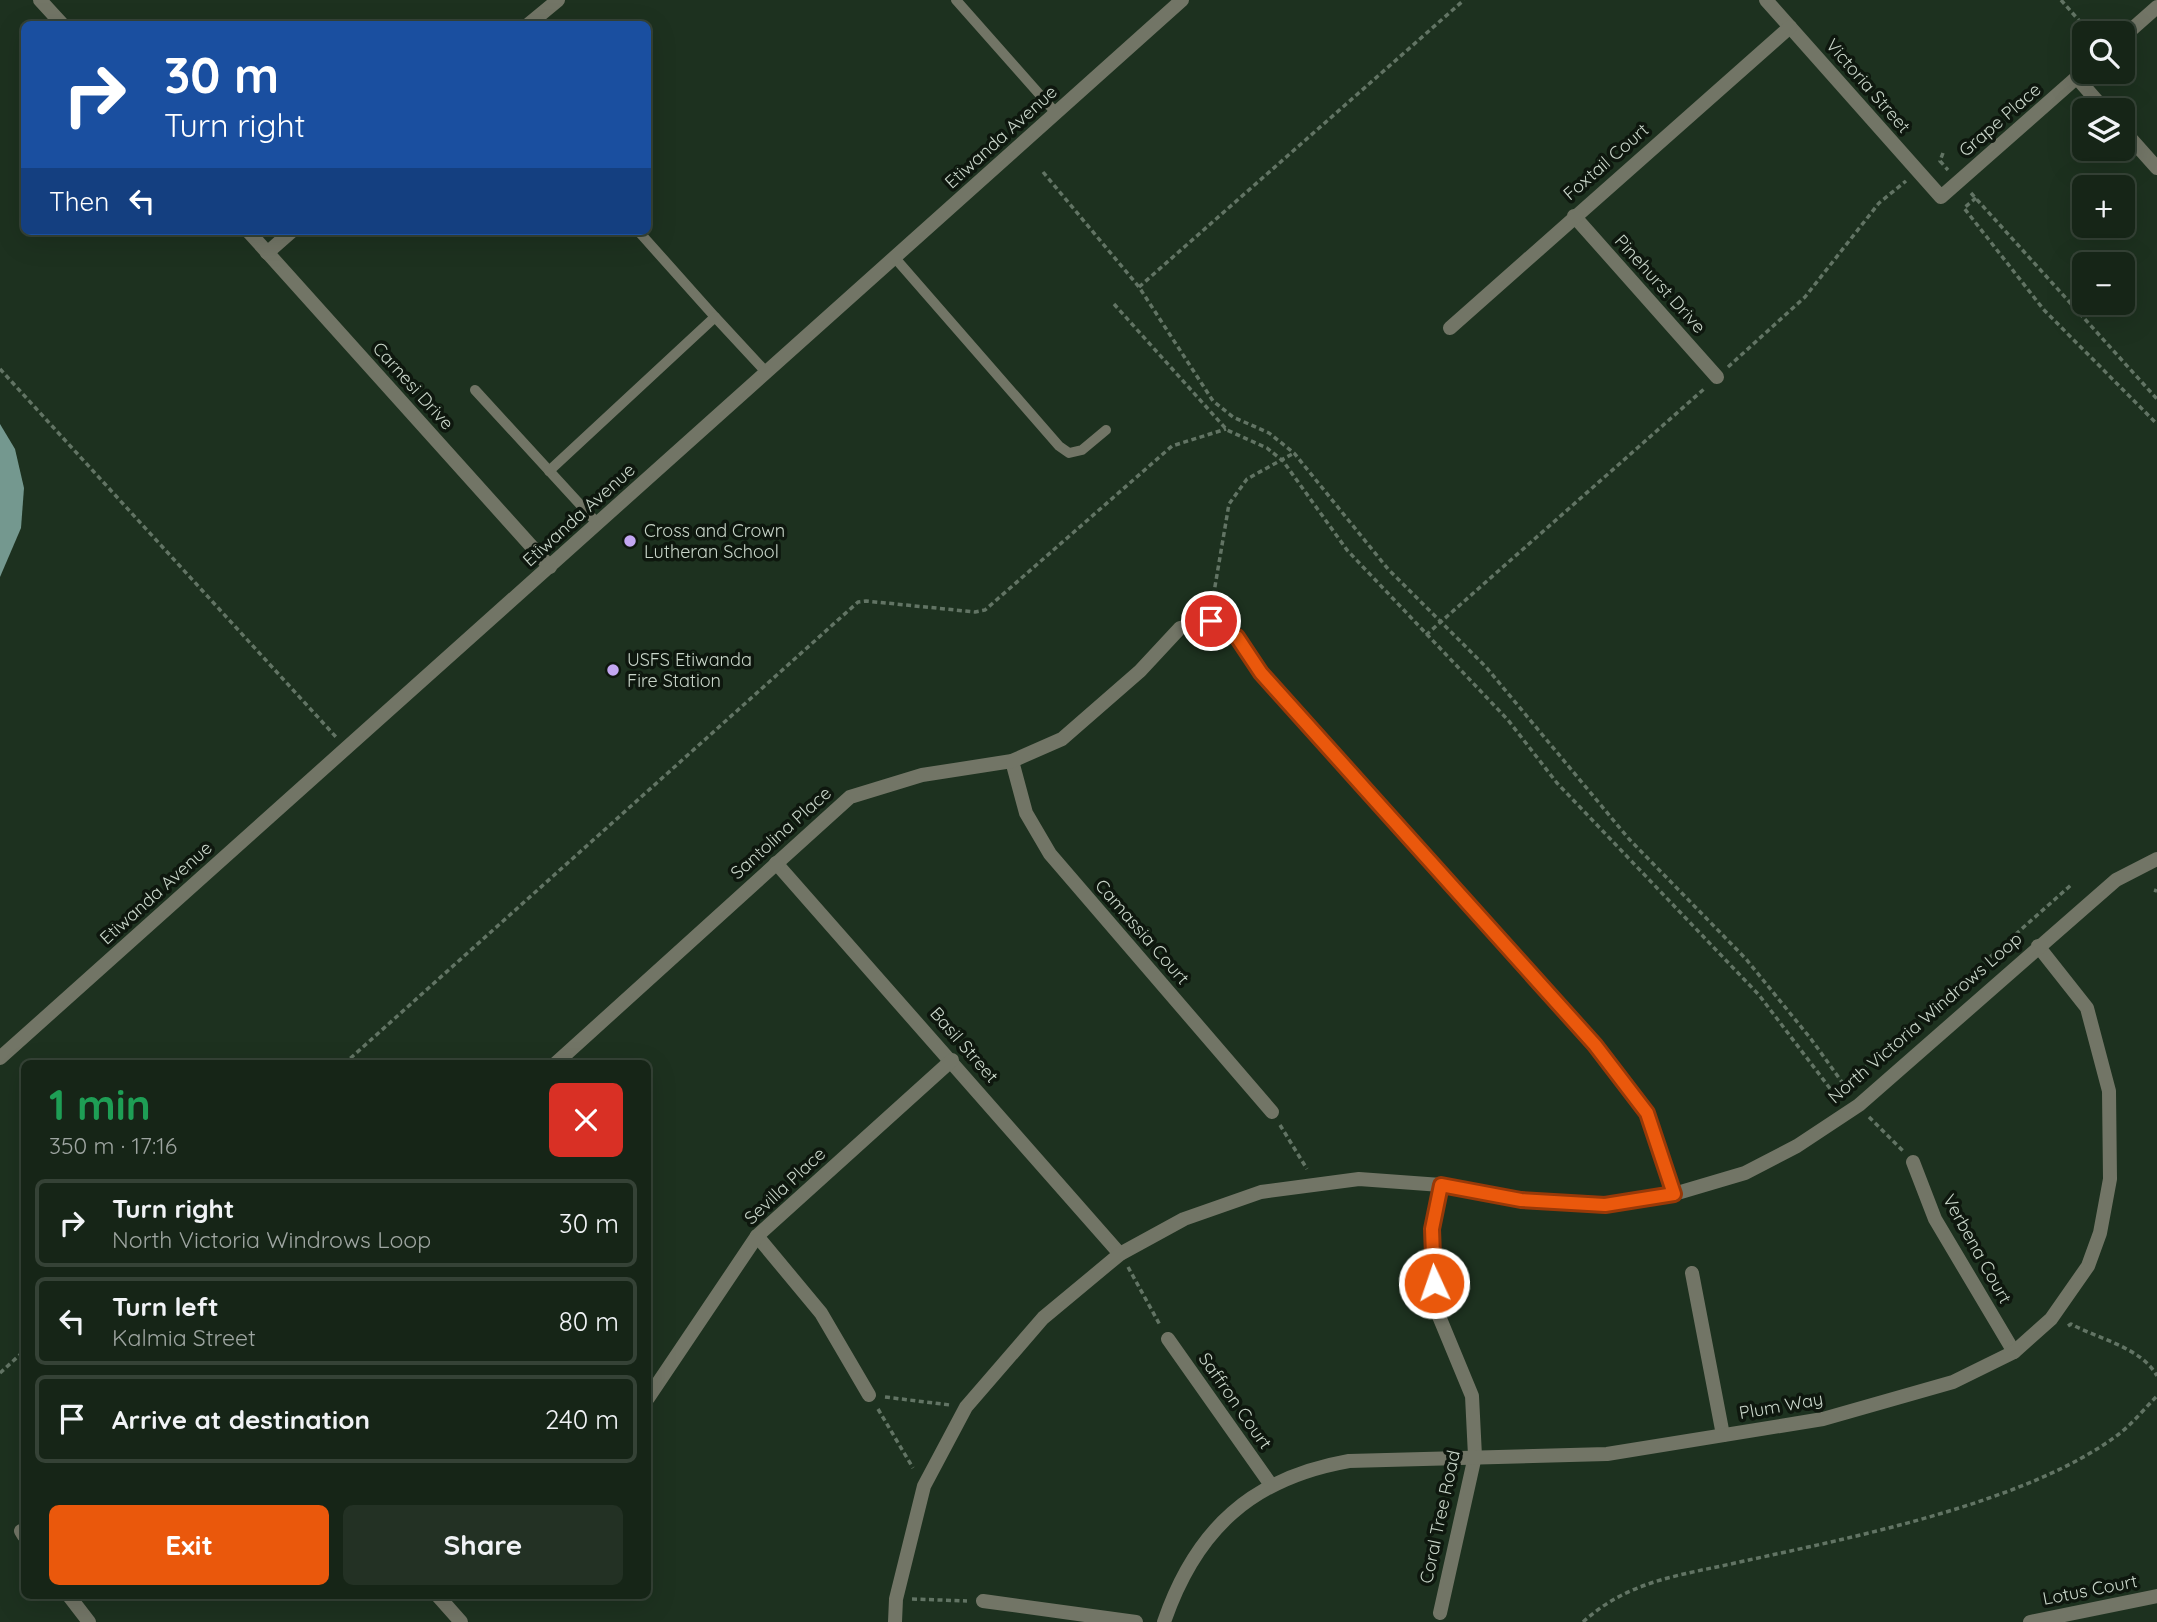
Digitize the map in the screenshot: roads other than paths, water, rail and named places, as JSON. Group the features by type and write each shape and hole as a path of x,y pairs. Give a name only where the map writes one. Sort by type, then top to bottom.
{"street":[{"path":"40,0 59,21"},
{"path":"533,21 558,0"},
{"name":"Etiwanda Avenue","path":"0,1058 1182,0"},
{"name":"Victoria Street","path":"1766,0 1941,197"},
{"path":"2135,26 2157,7"},
{"name":"Foxtail Court","path":"1450,328 1790,27"},
{"name":"Grape Place","path":"1941,197 2072,82"},
{"path":"2135,143 2157,168"},
{"name":"Pinehurst Drive","path":"1574,216 1717,377"},
{"name":"Carnesi Drive","path":"251,235 550,567"},
{"path":"267,253 287,235"},
{"name":"Santolina Place","path":"559,1060 850,797 922,775 1012,761 1062,738 1140,671 1180,628 1211,621 1237,637 1261,673 1595,1045 1647,1113 1674,1194"},
{"name":"Camassia Court","path":"1012,761 1026,813 1050,854 1272,1112"},
{"name":"North Victoria Windrows Loop","path":"895,1622 896,1599 924,1486 966,1407 1043,1318 1120,1254 1184,1219 1261,1192 1359,1179 1441,1185 1521,1200 1605,1205 1674,1194 1745,1173 1797,1146 1859,1105 2116,880 2157,859"},
{"name":"Basil Street","path":"776,863 1120,1254"},
{"name":"Plum Way","path":"1164,1622 1177,1584 1201,1547 1232,1512 1271,1485 1308,1468 1349,1461 1608,1454 1823,1419 1953,1382 2014,1352 2051,1319 2088,1266 2100,1233 2110,1179 2109,1091 2087,1008 2038,947"},
{"name":"Sevilla Place","path":"651,1394 757,1236 952,1060"},
{"name":"Verbena Court","path":"1913,1162 1935,1219 2014,1352"},
{"name":"Coral Tree Road","path":"1440,1613 1475,1456 1472,1396 1436,1309 1432,1229 1441,1185"},
{"path":"757,1236 821,1313 869,1395"},
{"path":"1692,1273 1723,1435"},
{"name":"Saffron Court","path":"1168,1339 1271,1485"},
{"name":"Lotus Court","path":"2030,1622 2157,1596"},
{"path":"71,1599 89,1622"},
{"path":"447,1599 461,1622"},
{"path":"984,1601 1136,1622"}],"lane":[{"path":"956,0 1056,113"},
{"path":"642,235 767,373"},
{"path":"895,258 1059,446 1069,453 1082,450 1106,430"},
{"path":"549,471 715,317"},
{"path":"475,390 598,524"}],"place":[{"name":"Cross and Crown Lutheran School","path":"630,541"},
{"name":"USFS Etiwanda Fire Station","path":"613,670"}]}
